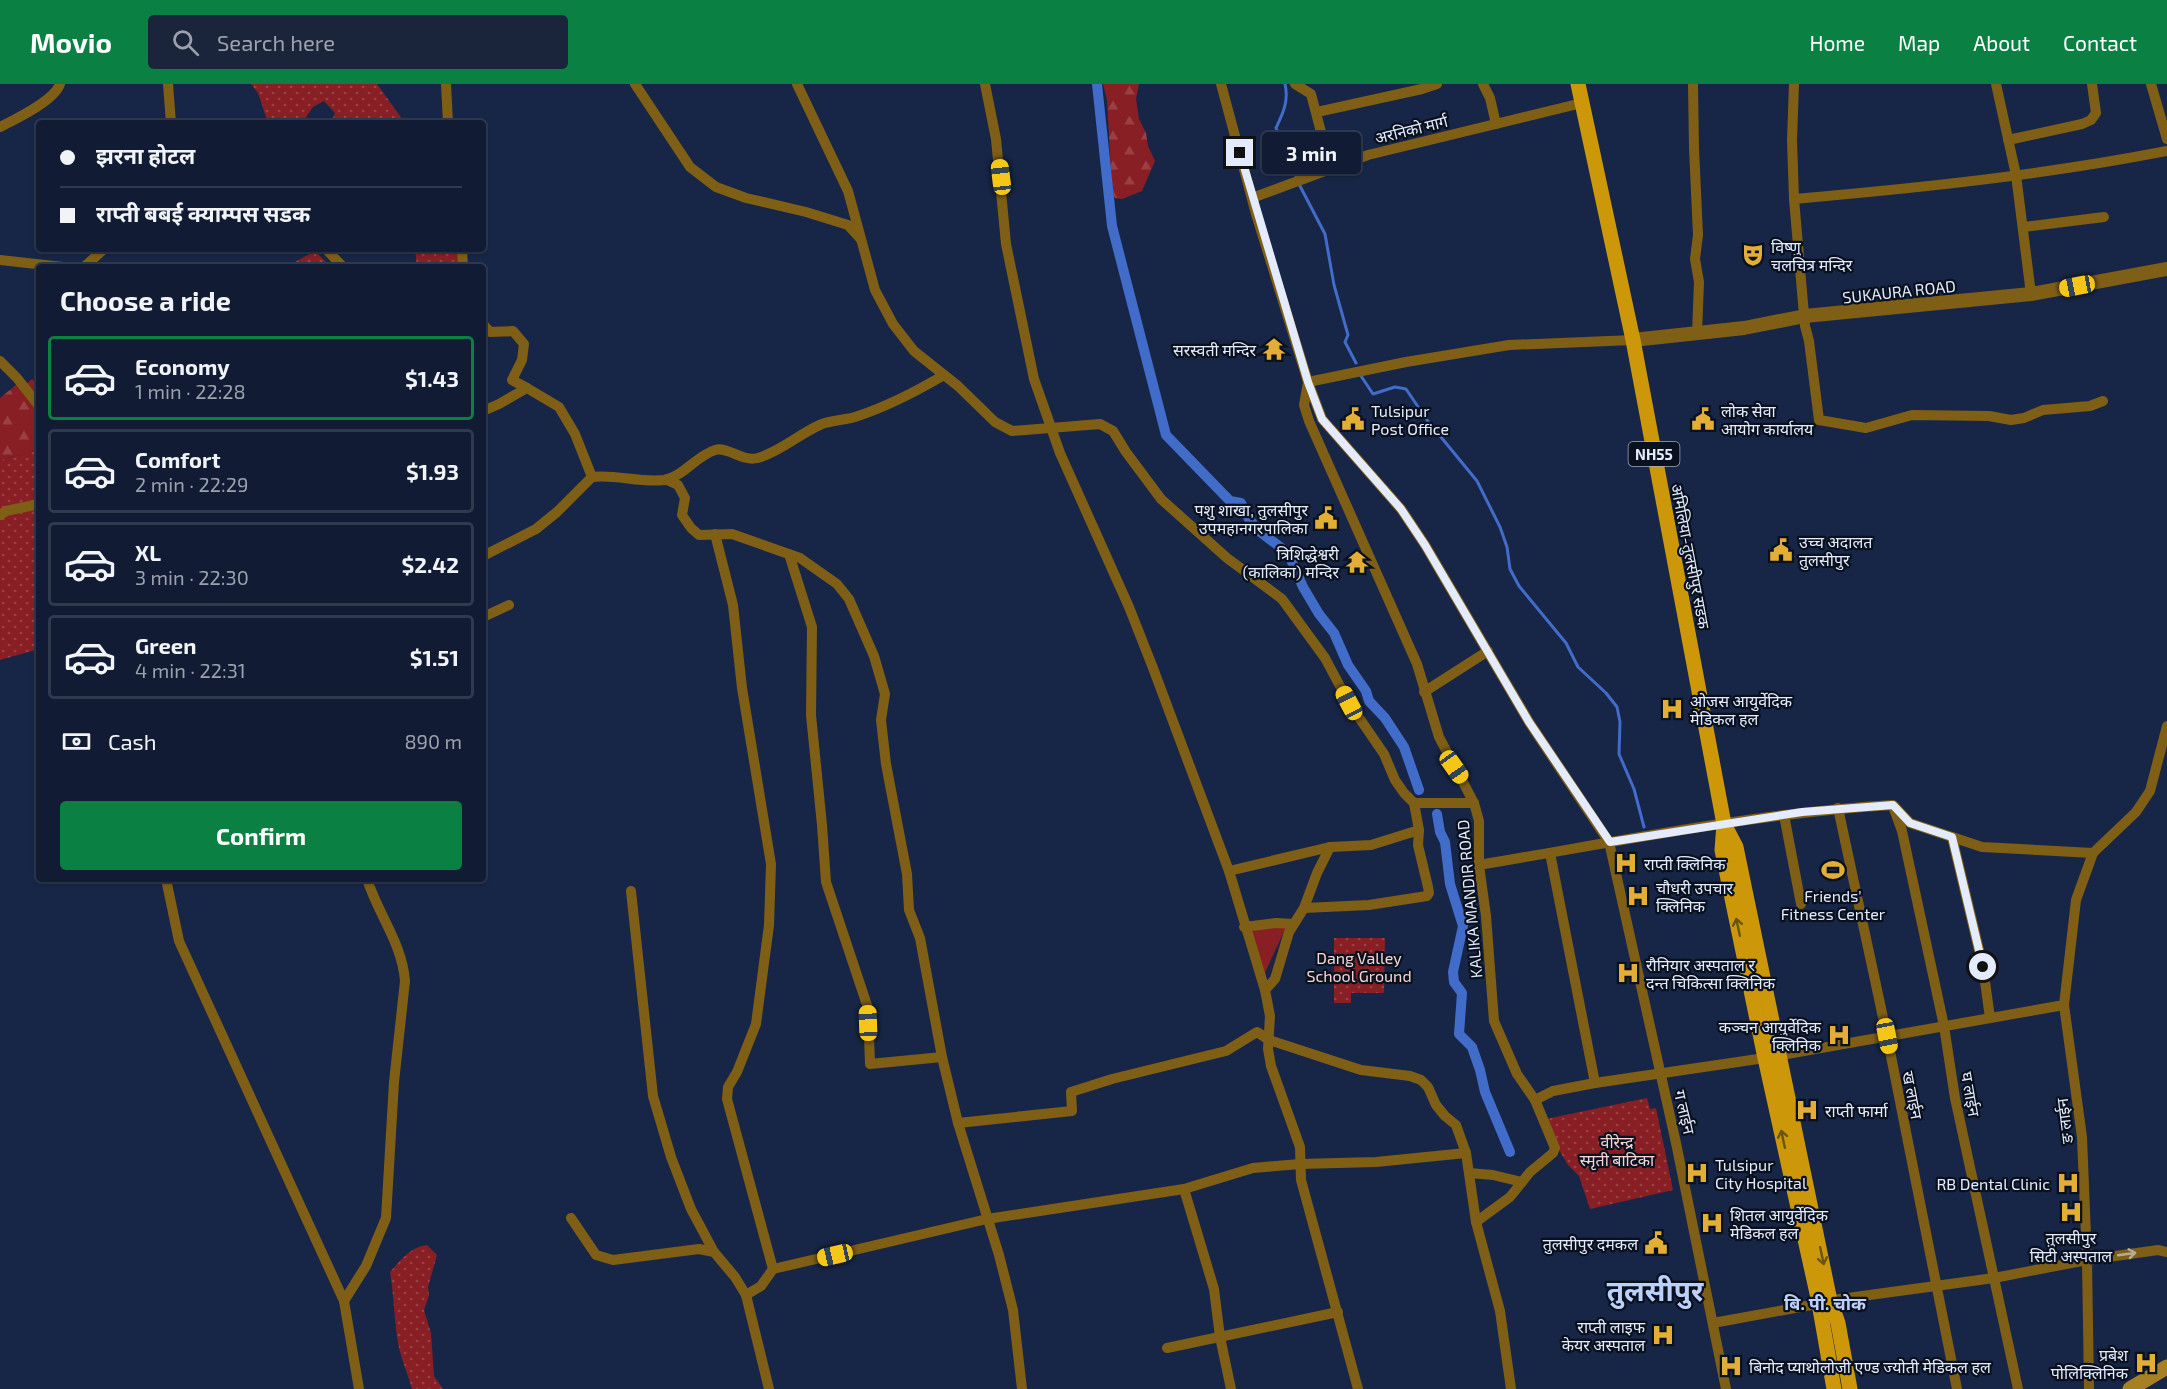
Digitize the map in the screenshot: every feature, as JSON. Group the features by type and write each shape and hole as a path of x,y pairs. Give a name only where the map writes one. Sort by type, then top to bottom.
{"main road":[{"name":"अमिलिया-तुलसीपुर सडक","path":"1578,84 1633,340 1724,824"},
{"name":"NH55","path":"1724,824 1736,846 1771,1057 1825,1302 1834,1389"},
{"name":"NH55","path":"1825,1302 1838,1323 1850,1389"},
{"path":"2130,1389 2167,1367"}],"street":[{"path":"0,127 27,113 48,97 60,84"},
{"path":"168,84 171,120"},
{"path":"446,84 448,120"},
{"path":"635,84 690,167 716,187 746,198 806,212 848,225 862,241"},
{"path":"797,84 848,191 875,290 893,324 914,351 995,422 1012,431 1039,427 1100,424 1113,431 1161,499 1227,558 1282,599 1325,658 1349,703 1384,754 1395,780 1414,803 1419,830 1418,845 1429,893 1427,896 1369,905 1304,908"},
{"path":"985,84 996,139 1006,244 1034,379 1050,428 1129,607 1228,871 1265,990 1270,1016 1268,1049 1271,1066 1300,1147 1301,1180 1358,1389"},
{"path":"1221,84 1252,198 1308,382 1322,419 1401,509 1425,545 1529,722 1610,842"},
{"path":"1295,84 1297,87 1305,88 1311,94 1331,170"},
{"path":"1317,112 1437,84"},
{"path":"1483,84 1490,98 1496,124"},
{"path":"1693,84 1698,235 1695,259 1699,282 1696,334"},
{"path":"1794,84 1792,140 1794,200 1805,326 1819,420 1866,428 1912,415 1989,416 2011,420 2043,410 2090,406 2103,401"},
{"path":"1996,84 2016,175 2031,294"},
{"path":"2008,140 2091,120 2096,113 2092,84"},
{"path":"2151,84 2162,95 2167,139"},
{"name":"अरनिको मार्ग","path":"1252,198 1368,155 1582,104"},
{"path":"1794,200 2088,166 2167,151"},
{"path":"2024,226 2104,217"},
{"path":"87,264 101,252"},
{"path":"329,252 340,264"},
{"path":"0,260 36,264"},
{"name":"SUKAURA ROAD","path":"1633,340 1744,328 1805,316 2031,294 2167,269"},
{"path":"486,327 490,332 513,331 524,344 522,360 512,380 559,407 575,434 592,477"},
{"path":"1308,382 1406,362 1509,345 1633,340"},
{"path":"0,361 36,402"},
{"path":"486,554 536,529 557,512 592,477 619,477 642,481 667,480 706,454 718,449 740,458 755,459 775,452 801,434 825,423 857,416 915,392 944,375"},
{"name":"KALIKA MANDIR ROAD","path":"1308,382 1304,405 1309,421 1404,632 1417,664 1438,737 1474,803 1479,822 1479,865 1486,916 1494,1021 1517,1074 1535,1100 1555,1148 1553,1154 1522,1182"},
{"path":"486,410 526,388"},
{"path":"667,480 678,485 685,498 682,515 699,535 732,534 800,558 837,584 849,599 874,656 885,694 881,720 886,764 907,874 909,910 920,938 942,1057 958,1123 999,1255 1013,1310 1022,1389"},
{"path":"0,515 6,511 36,505"},
{"path":"715,534 732,605 742,688 771,864 769,925 756,1024 737,1072 728,1087 727,1099 774,1269"},
{"path":"789,555 812,627 811,714 826,882 868,1008 870,1064 942,1057"},
{"path":"486,616 509,605"},
{"path":"1424,692 1488,651"},
{"path":"1479,865 1784,815 1838,808 1893,805 1910,823 1983,847 2093,854 2136,813 2150,791 2167,726"},
{"path":"1414,803 1474,803"},
{"name":"घ लाईन","path":"1893,805 1902,831 1944,1026 1955,1098 2018,1389"},
{"name":"ख लाईन","path":"1838,808 1887,1036 1957,1389"},
{"path":"1784,815 1801,904"},
{"path":"1228,871 1330,847 1371,845 1419,830"},
{"path":"1952,837 1983,967 1990,1018"},
{"name":"ग लाईन","path":"1610,842 1726,1389"},
{"path":"1265,990 1275,979 1289,932 1304,908 1330,847"},
{"path":"1550,853 1595,1083"},
{"name":"ङ लाईन","path":"2089,1389 2082,1137 2064,1005 2076,900 2093,854"},
{"path":"167,882 179,941 344,1301 358,1389"},
{"path":"344,1301 366,1266 386,1218 394,1082 405,981 404,966 398,947 368,882"},
{"path":"631,891 653,1096 671,1157 691,1209 714,1252 735,1277 746,1295 769,1389"},
{"path":"1244,927 1276,923 1293,924"},
{"path":"1535,1100 1553,1091 1595,1083 1771,1057 2064,1005"},
{"path":"958,1123 1072,1112 1071,1092 1112,1079 1226,1051 1257,1032 1269,1040 1361,1070 1410,1076 1421,1080 1428,1087 1444,1116 1456,1125 1466,1153 1476,1222 1500,1311 1511,1389"},
{"path":"746,1295 761,1286 774,1269 987,1219 1184,1189 1253,1168 1376,1162 1466,1153"},
{"path":"1469,1173 1492,1175 1522,1182 1510,1197 1476,1222"},
{"path":"1184,1189 1214,1289 1220,1337 1231,1389"},
{"path":"571,1218 596,1255 613,1260 699,1249 714,1252"},
{"path":"1713,1323 1825,1302 1994,1278 2087,1260 2158,1250 2167,1252"},
{"path":"1167,1348 1338,1312"}],"green space":[{"path":"251,84 377,84 403,120 332,120 335,113 324,101 313,107 304,120 267,120 258,93"},
{"path":"1103,84 1139,84 1136,99 1139,119 1155,161 1142,191 1122,199 1115,198 1112,191 1107,100"},
{"path":"316,252 328,264 291,264"},
{"path":"415,252 465,252 467,264 417,264"},
{"path":"32,379 36,384 36,451 0,460 0,398 16,385 26,384"},
{"path":"36,451 36,650 0,660 0,460"},
{"path":"1287,925 1264,975 1251,929"},
{"name":"Dang Valley School Ground","path":"1334,938 1385,938 1384,993 1351,993 1351,1003 1334,1003"},
{"name":"वीरेन्द्र स्मृती बाटिका","path":"1647,1098 1650,1109 1656,1108 1673,1190 1590,1209 1579,1176 1568,1165 1556,1145 1546,1119"},
{"path":"427,1245 437,1255 424,1310 431,1333 434,1376 443,1389 412,1389 399,1349 390,1272 411,1251"}],"waterway":[{"path":"1097,84 1112,226 1166,435 1230,501 1241,503 1249,519 1259,531 1288,553 1303,587 1319,614 1334,633 1348,665 1366,691 1369,701 1385,718 1404,747 1419,790"},
{"path":"1285,84 1286,101 1276,128 1296,176"},
{"path":"1300,186 1325,234 1334,285 1348,335 1345,342 1356,363"},
{"path":"1361,376 1373,394 1395,387 1406,389 1427,420 1477,481 1500,527 1507,547 1510,569 1519,586 1566,643 1578,667 1606,693 1617,707 1620,722 1619,754 1634,789 1644,827"},
{"path":"1437,814 1440,832 1445,842 1450,884 1463,926 1453,972 1454,982 1462,993 1459,1034 1472,1047 1485,1092 1510,1152"}],"place":[{"name":"विष्णु चलचित्र मन्दिर","path":"1753,255"},
{"name":"सरस्वती मन्दिर","path":"1274,349"},
{"name":"Tulsipur Post Office","path":"1353,419"},
{"name":"लोक सेवा आयोग कार्यालय","path":"1703,419"},
{"name":"पशु शाखा, तुलसीपुर उपमहानगरपालिका","path":"1326,518"},
{"name":"उच्च अदालत तुलसीपुर","path":"1781,550"},
{"name":"त्रिशिद्धेश्वरी (कालिका) मन्दिर","path":"1357,562"},
{"name":"ओजस आयुर्वेदिक मेडिकल हल","path":"1672,709"},
{"name":"राप्ती क्लिनिक","path":"1626,863"},
{"name":"Friends' Fitness Center","path":"1833,870"},
{"name":"चौधरी उपचार क्लिनिक","path":"1638,896"},
{"name":"रौनियार अस्पताल र दन्त चिकित्सा क्लिनिक","path":"1628,973"},
{"name":"कञ्चन आयुर्वेदिक क्लिनिक","path":"1839,1035"},
{"name":"राप्ती फार्मा","path":"1807,1110"},
{"name":"Tulsipur City Hospital","path":"1697,1173"},
{"name":"RB Dental Clinic","path":"2068,1183"},
{"name":"तुलसीपुर सिटी अस्पताल","path":"2071,1212"},
{"name":"शितल आयुर्वेदिक मेडिकल हल","path":"1712,1223"},
{"name":"तुलसीपुर दमकल","path":"1656,1243"},
{"name":"राप्ती लाइफ केयर अस्पताल","path":"1663,1335"},
{"name":"प्रबेश पोलिक्लिनिक","path":"2146,1363"},
{"name":"बिनोद प्याथोलोजी एण्ड ज्योती मेडिकल हल","path":"1731,1366"}],"district":[{"name":"तुलसीपुर","path":"1655,1290"},
{"name":"बि. पी. चोक","path":"1825,1303"}],"route":[{"path":"1240,153 1308,382 1322,419 1401,509 1425,545 1529,722 1610,842 1802,812 1893,805 1910,823 1952,837 1983,967"}]}
